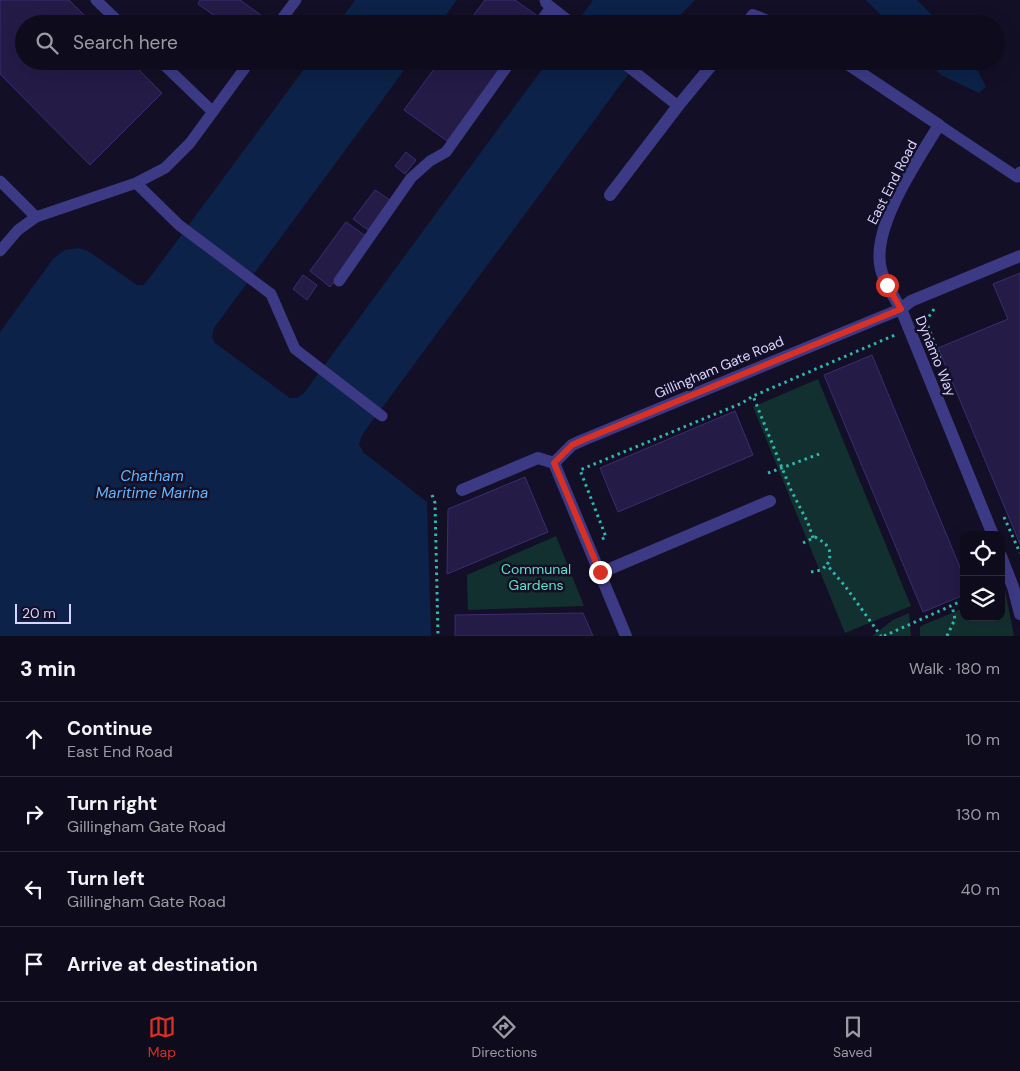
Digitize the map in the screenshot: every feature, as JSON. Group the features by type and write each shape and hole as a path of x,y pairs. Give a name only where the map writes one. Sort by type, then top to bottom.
{"street":[{"path":"610,194 708,70"},
{"path":"856,70 939,125"},
{"name":"East End Road","path":"901,309 887,285 880,265 880,240 893,206 939,125"},
{"name":"Dynamo Way","path":"991,531 901,309 911,301 1020,256"},
{"name":"Gillingham Gate Road","path":"554,463 568,449 583,440 901,309"},
{"path":"462,490 538,458 554,463 626,636"},
{"path":"600,572 770,501"},
{"path":"1005,566 1020,614"}],"lane":[{"path":"96,0 111,15"},
{"path":"285,15 296,0"},
{"path":"543,15 548,3 562,15"},
{"path":"169,70 213,112"},
{"path":"0,251 18,230 36,217 136,183 164,168 190,143 243,70"},
{"path":"339,281 411,178 430,161 446,152 505,70"},
{"path":"632,70 678,106"},
{"path":"939,125 1017,177 1020,172"},
{"path":"0,181 36,217"},
{"path":"136,183 179,225 271,294 295,349 382,416"}],"path":[{"path":"588,545 606,537 580,470 742,403 753,396 926,321 932,311 938,306"},
{"path":"926,321 942,364"},
{"path":"753,396 813,538"},
{"path":"768,473 822,453"},
{"path":"432,496 435,503 438,636"},
{"path":"1004,516 1020,553"},
{"path":"803,543 817,538 829,548 830,559 827,565 822,570 811,572"},
{"path":"827,565 884,636 960,602"},
{"path":"947,636 955,618 952,606"}],"green space":[{"path":"818,379 911,606 845,633 753,407"},
{"name":"Communal Gardens","path":"556,536 584,606 468,610 467,575"},
{"path":"1005,590 1014,636 920,636 920,627 960,610 960,621 1005,621"},
{"path":"909,613 911,636 872,636 893,620"}],"water":[{"path":"355,0 457,0 446,15 344,15"},
{"path":"593,0 695,0 680,15 582,15"},
{"path":"866,0 917,0 932,15 881,15"},
{"name":"Chatham Maritime Marina","path":"303,70 404,70 214,328 212,336 215,343 290,398 297,398 304,393 541,70 631,70 362,435 359,444 363,452 427,502 431,636 0,636 0,332 53,259 65,250 78,248 88,251 137,285 143,285"},
{"path":"936,70 978,70 986,87 979,93 941,75"}],"building":[{"path":"0,0 69,0 84,15 15,15 15,70 139,70 162,93 90,165 0,74"},
{"path":"200,0 240,0 261,15 213,15 198,4"},
{"path":"485,0 515,0 536,15 474,15"},
{"path":"433,70 499,70 447,141 404,110"},
{"path":"406,152 416,160 405,174 395,166"},
{"path":"375,190 390,200 368,230 353,219"},
{"path":"346,222 367,237 330,287 310,271"},
{"path":"1020,273 1020,544 938,348 1008,319 993,284"},
{"path":"303,275 317,285 307,300 293,289"},
{"path":"872,355 960,567 960,597 923,612 824,375"},
{"path":"735,411 753,455 618,512 600,468"},
{"path":"525,477 548,532 447,574 448,509"},
{"path":"583,613 593,636 455,636 455,615"}],"route":[{"path":"600,572 554,463 564,452 572,445 583,440 901,309 887,285"}]}
